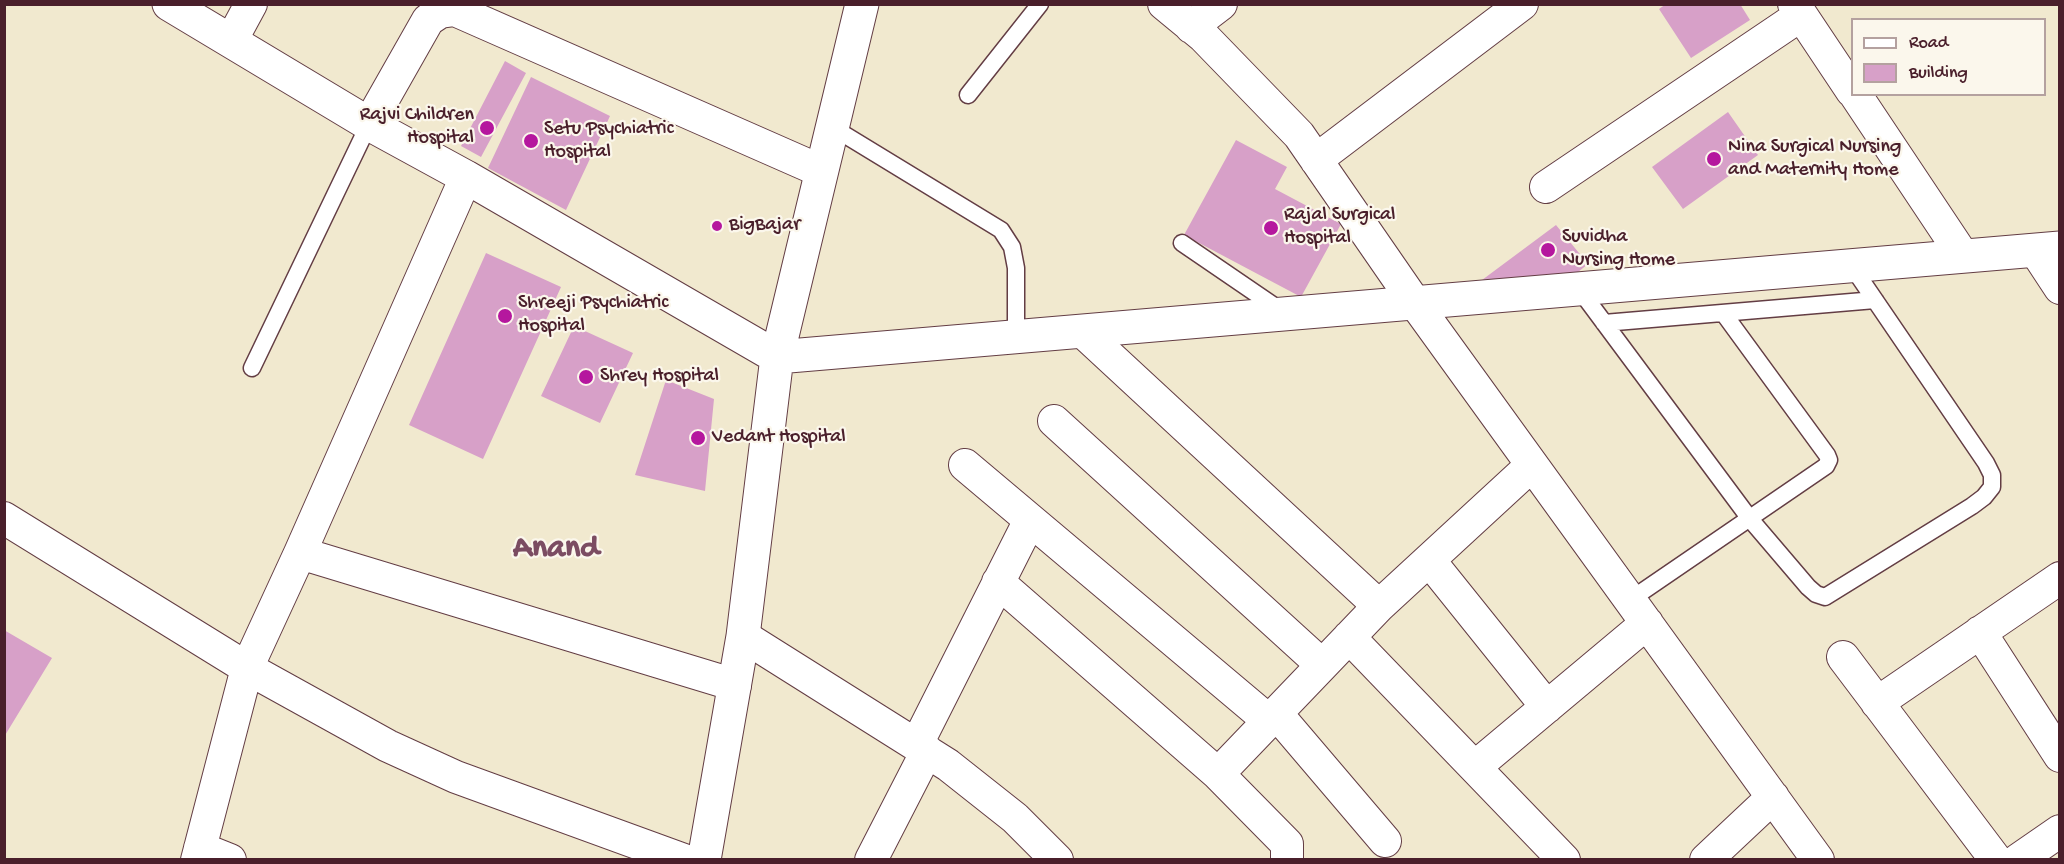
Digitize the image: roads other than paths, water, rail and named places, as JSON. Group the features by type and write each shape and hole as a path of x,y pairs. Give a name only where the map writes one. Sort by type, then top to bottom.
{"street":[{"path":"169,4 369,124 466,177 777,357 2047,249 2060,288"},
{"path":"231,41 251,4"},
{"path":"704,860 743,636 777,357 862,4"},
{"path":"1164,4 1204,37 1299,135 1415,303 1818,860"},
{"path":"1191,27 1221,4"},
{"path":"1316,160 1522,4"},
{"path":"369,124 428,20 440,12 455,10 821,171"},
{"path":"1546,187 1797,10 1851,89"},
{"path":"1856,96 1963,256"},
{"path":"230,860 198,854 247,668 466,177"},
{"path":"1082,331 1379,606"},
{"path":"1054,421 1322,665"},
{"path":"965,465 1273,717 1385,842"},
{"path":"1218,774 1379,606 1532,465"},
{"path":"4,518 247,668 388,746 456,777 684,860"},
{"path":"871,860 998,582 1030,520"},
{"path":"300,553 735,685"},
{"path":"1429,560 1547,707"},
{"path":"1877,703 2060,578"},
{"path":"998,582 1218,774 1287,844 1287,860"},
{"path":"1475,767 1547,707 1638,611"},
{"path":"1980,632 2060,756"},
{"path":"743,636 948,765 1015,818 1057,860"},
{"path":"1349,637 1564,860"},
{"path":"1843,657 1996,860"},
{"path":"1706,860 1773,797"},
{"path":"2018,860 2060,831"}],"lane":[{"path":"968,95 1041,4"},
{"path":"252,368 369,124"},
{"path":"832,127 1001,231 1012,247 1016,268 1016,337"},
{"path":"1182,243 1285,314"},
{"path":"1579,289 1750,519 1808,587 1816,594 1825,597 1972,506 1992,487 1992,475 1986,462 1851,265"},
{"path":"1604,323 1875,300"},
{"path":"1638,611 1750,519 1826,466 1829,460 1725,314"}],"place":[{"name":"Rajvi Children Hospital","path":"487,128"},
{"name":"Setu Psychiatric Hospital","path":"531,141"},
{"name":"Nina Surgical Nursing and Maternity Home","path":"1714,159"},
{"name":"BigBajar","path":"717,226"},
{"name":"Rajal Surgical Hospital","path":"1271,228"},
{"name":"Suvidha Nursing Home","path":"1548,250"},
{"name":"Shreeji Psychiatric Hospital","path":"505,316"},
{"name":"Shrey Hospital","path":"586,377"},
{"name":"Vedant Hospital","path":"698,438"}],"district":[{"name":"Anand","path":"556,550"}]}
